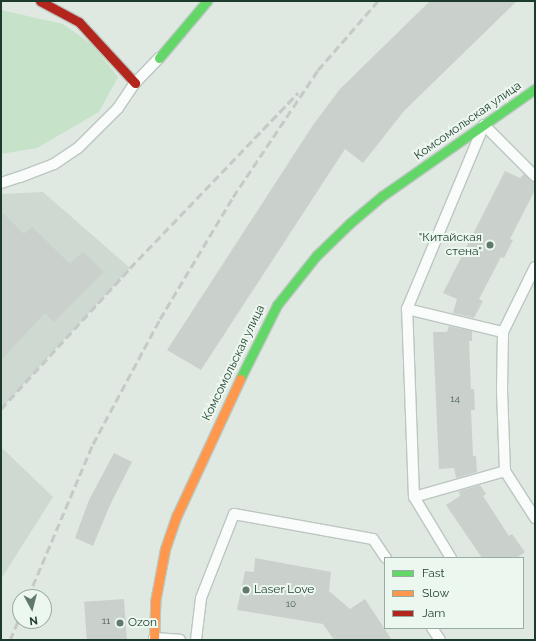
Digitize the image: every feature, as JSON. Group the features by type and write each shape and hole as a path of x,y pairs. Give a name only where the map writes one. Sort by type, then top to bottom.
{"street":[{"path":"40,1 79,22 135,83"},
{"path":"159,58 208,1"},
{"name":"Комсомольская улица","path":"154,639 158,574 177,515 254,348 277,304 316,256 350,223 382,196 535,89"}],"lane":[{"path":"1,183 20,178 54,164 78,148 118,108 135,83 159,58"},
{"path":"450,557 414,497 407,310 484,125 535,176"},
{"path":"535,267 503,332 502,390 505,472 535,518"},
{"path":"407,310 503,332"},
{"path":"414,497 505,472"},
{"path":"196,640 201,598 234,514 373,538 385,557"},
{"path":"433,629 440,640"},
{"path":"154,639 180,640"}],"shaded area":[{"path":"43,192 130,268 1,409 1,194"},
{"path":"1,447 53,497 1,579"}],"green space":[{"path":"1,10 63,24 93,45 118,77 99,112 37,148 1,154"}],"building":[{"path":"430,1 517,1 404,111 363,163 345,149 201,370 167,350 313,125 340,89"},
{"path":"505,171 520,178 524,174 535,182 535,190 510,239 513,240 504,258 501,257 479,299 483,301 474,318 453,313 457,299 443,293"},
{"path":"1,211 24,234 32,227 70,264 83,251 104,272 54,322 45,313 1,360"},
{"path":"449,326 472,331 472,341 469,341 471,389 474,389 475,410 471,410 473,456 476,456 477,472 456,478 454,468 439,469 433,332 447,332"},
{"path":"114,453 132,462 110,505 93,546 75,538 89,500"},
{"path":"480,485 486,494 483,496 509,536 512,534 525,552 518,557 481,557 446,505 460,496 459,491"},
{"path":"255,558 331,572 329,591 350,609 365,599 392,640 334,640 323,624 237,610 245,571 254,572"},
{"path":"124,599 127,640 87,640 84,602"}],"railway":[{"path":"31,589 93,444 160,319 233,197 318,70 378,1"},
{"path":"1,409 130,268 298,93"},
{"path":"10,640 15,629"}],"traffic: fast":[{"path":"159,58 207,1"},
{"path":"240,379 277,305 316,256 350,223 382,196 535,89"}],"traffic: slow":[{"path":"154,640 155,602 165,549 177,515 240,379"}],"traffic: jam":[{"path":"40,1 79,22 135,83"}],"place":[{"name":"\"Китайская стена\"","path":"490,245"},
{"name":"Laser Love","path":"246,590"},
{"name":"Ozon","path":"120,623"}]}
